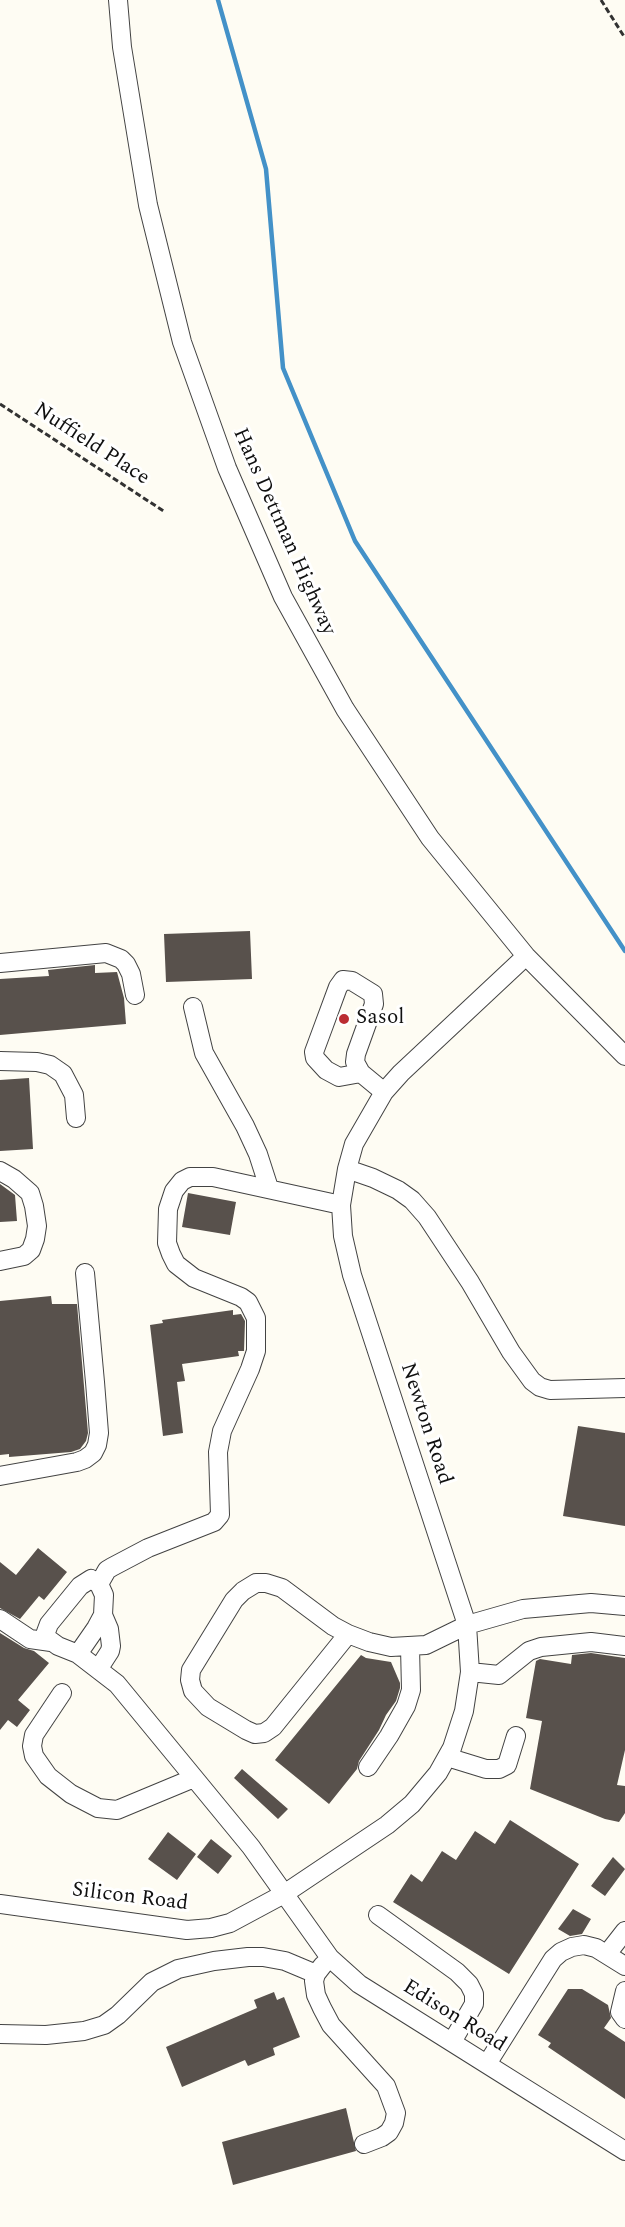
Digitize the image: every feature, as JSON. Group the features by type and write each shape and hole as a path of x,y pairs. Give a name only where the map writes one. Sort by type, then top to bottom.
{"street":[{"name":"Hans Dettman Highway","path":"118,0 133,124 164,272 182,342 210,425 261,550 283,597 351,719 430,838 526,956 625,1056"},
{"path":"0,963 106,953 121,959 126,964 131,974 135,995"},
{"name":"Newton Road","path":"284,1894 387,1825 412,1804 438,1773 447,1757 464,1711 470,1672 467,1625 352,1275 343,1236 341,1205 354,1144 384,1092 401,1073 526,956"},
{"path":"361,1072 339,1077 326,1070 315,1058 324,1024 338,987 343,980 352,981 370,992 374,999 356,1054 356,1067 384,1092"},
{"path":"193,1007 204,1053 245,1126 258,1154 269,1188"},
{"path":"0,1061 37,1062 50,1065 63,1074 74,1095 76,1118"},
{"path":"347,1169 374,1178 398,1190 412,1200 427,1217 470,1282 511,1352 532,1381 550,1390 625,1388"},
{"path":"0,1171 14,1179 30,1193 37,1226 31,1250 24,1256 0,1261"},
{"path":"78,1654 103,1615 105,1602 99,1584 102,1576 112,1567 148,1548 214,1522 220,1515 218,1452 222,1431 256,1351 256,1318 248,1302 194,1278 176,1264 168,1244 168,1209 174,1191 182,1181 190,1178 213,1177 341,1205"},
{"path":"0,1476 85,1460 93,1453 97,1445 99,1433 85,1273"},
{"path":"51,1642 46,1632 50,1624 80,1586 91,1579 99,1584"},
{"path":"348,1634 273,1727 264,1733 255,1734 246,1730 208,1707 193,1691 190,1670 234,1600 256,1583 266,1583 282,1588 333,1626 348,1634 391,1647 426,1645 467,1625 523,1609 591,1603 625,1606"},
{"path":"99,1668 111,1646 109,1629 103,1615"},
{"name":"Edison Road","path":"0,1619 30,1639 51,1642 78,1654 117,1684 251,1847 330,1958 359,1984 625,2151"},
{"path":"470,1672 499,1675 529,1651 541,1647 591,1642 625,1646"},
{"path":"368,1767 406,1706 411,1690 410,1647"},
{"path":"62,1693 34,1735 32,1746 34,1756 48,1776 71,1794 98,1808 117,1810 194,1778"},
{"path":"447,1757 486,1769 499,1769 507,1765 516,1736"},
{"name":"Silicon Road","path":"0,1904 187,1930 211,1928 230,1923 284,1894"},
{"path":"378,1915 457,1972 469,1984 474,1994 474,2004 452,2042"},
{"path":"607,1954 625,1931"},
{"path":"487,2064 547,1969 561,1952 584,1945 596,1948 625,1966"},
{"path":"0,2034 46,2035 84,2031 104,2025 152,1982 178,1969 214,1961 263,1957 285,1961 316,1974"},
{"path":"330,1958 316,1974 314,1981 316,1995 331,2025 386,2086 396,2113 394,2124 389,2132 364,2144"},
{"path":"625,1991 620,2012 625,2019"}],"path":[{"path":"601,0 625,38"},
{"name":"Nuffield Place","path":"0,404 165,512"}],"building":[{"path":"250,931 252,979 166,982 164,934"},
{"path":"95,965 95,973 117,972 124,998 126,1024 0,1035 0,979 49,976 48,970"},
{"path":"29,1078 33,1149 0,1151 0,1080"},
{"path":"0,1184 15,1195 17,1221 0,1222"},
{"path":"188,1193 236,1202 230,1235 182,1227"},
{"path":"51,1296 52,1304 77,1304 88,1433 86,1441 80,1449 71,1452 9,1457 9,1454 0,1455 0,1301"},
{"path":"233,1310 233,1315 241,1314 245,1321 244,1351 238,1351 239,1356 182,1364 185,1381 177,1382 183,1433 163,1436 150,1325 163,1323 162,1320"},
{"path":"578,1426 625,1433 625,1526 563,1516"},
{"path":"38,1548 67,1572 44,1600 39,1596 20,1619 0,1608 0,1562 16,1575"},
{"path":"0,1633 24,1648 34,1651 49,1663 18,1700 30,1710 17,1727 8,1720 0,1730"},
{"path":"591,1653 625,1658 625,1750 617,1785 625,1786 625,1813 619,1822 605,1819 530,1789 542,1721 526,1718 536,1661 540,1659 571,1664 572,1655"},
{"path":"361,1655 391,1662 400,1688 396,1701 359,1761 357,1769 329,1804 275,1760"},
{"path":"242,1769 288,1809 278,1819 234,1778"},
{"path":"510,1820 579,1864 509,1974 393,1902 411,1874 422,1882 442,1851 456,1860 475,1831 495,1844"},
{"path":"168,1832 196,1854 177,1880 148,1859"},
{"path":"211,1839 232,1856 218,1874 197,1857"},
{"path":"613,1857 625,1869 605,1896 591,1886"},
{"path":"573,1909 591,1919 582,1934 570,1936 558,1929"},
{"path":"568,1989 582,1989 608,2005 611,2018 604,2028 625,2042 625,2099 548,2047 551,2043 538,2035"},
{"path":"274,1992 277,2000 284,1997 300,2037 273,2048 275,2055 248,2066 245,2060 182,2087 166,2047 257,2008 254,2000"},
{"path":"346,2108 356,2151 233,2185 222,2142"}],"waterway":[{"path":"218,0 266,169 283,368 355,541 625,951"}],"place":[{"name":"Sasol","path":"344,1019"}]}
